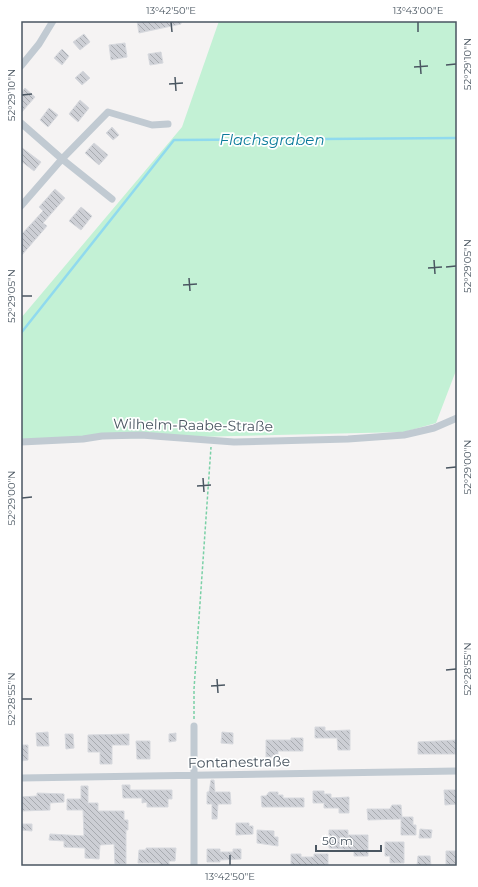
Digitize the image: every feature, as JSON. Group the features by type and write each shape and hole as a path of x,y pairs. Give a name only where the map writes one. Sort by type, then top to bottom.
{"street":[{"path":"21,66 39,44 53,21"},
{"path":"21,206 62,159 108,112 152,125 168,124"},
{"path":"21,123 62,159 112,199"},
{"name":"Wilhelm-Raabe-Straße","path":"21,442 83,439 102,436 141,435 212,439 234,442 348,439 404,435 434,428 457,418"},
{"path":"194,726 194,866"},
{"name":"Fontanestraße","path":"21,778 457,771"}],"path":[{"path":"194,726 194,689 212,439"}],"green space":[{"path":"219,21 457,21 457,368 436,423 404,432 21,441 21,318 182,127"}],"building":[{"path":"137,21 181,21 181,24 139,33"},
{"path":"84,34 90,42 80,50 73,42"},
{"path":"125,43 127,57 111,60 109,45"},
{"path":"62,49 69,56 62,65 54,58"},
{"path":"161,52 163,63 150,65 148,54"},
{"path":"83,71 90,78 82,85 75,78"},
{"path":"25,88 35,97 21,113 21,93"},
{"path":"80,100 89,108 78,122 69,114"},
{"path":"49,108 58,115 48,127 40,120"},
{"path":"112,127 119,135 113,140 106,133"},
{"path":"94,143 108,155 99,165 85,153"},
{"path":"21,147 41,162 34,171 21,161"},
{"path":"55,189 65,198 43,223 47,226 21,256 21,235 43,211 39,207"},
{"path":"81,207 92,216 81,230 69,221"},
{"path":"315,727 325,727 325,731 350,730 350,750 338,750 337,738 315,738"},
{"path":"48,732 49,746 37,746 36,733"},
{"path":"222,732 233,733 233,744 221,743"},
{"path":"176,733 176,741 169,742 169,734"},
{"path":"65,734 73,734 74,748 66,749"},
{"path":"129,734 129,745 112,745 112,764 100,764 100,752 88,752 88,735"},
{"path":"291,738 303,738 303,751 278,751 278,757 266,757 266,740 291,740"},
{"path":"457,740 457,754 418,754 418,742"},
{"path":"136,741 150,741 150,759 137,759"},
{"path":"21,745 28,745 28,760 21,761"},
{"path":"211,780 214,780 215,792 230,792 231,804 218,804 217,819 212,819 212,804 207,804 207,792 209,792"},
{"path":"122,785 130,785 130,790 172,790 172,799 168,799 168,807 147,807 147,802 142,803 142,798 123,798"},
{"path":"81,786 88,786 88,803 98,803 98,811 124,811 124,820 128,820 128,830 126,830 126,864 115,864 114,844 100,845 99,859 85,858 85,848 64,847 64,841 49,840 50,834 84,836 83,810 67,810 67,799 81,799"},
{"path":"444,790 456,790 457,804 445,805"},
{"path":"313,791 324,791 324,794 331,794 331,798 349,797 349,813 339,813 339,808 324,808 324,803 313,803"},
{"path":"269,792 278,792 278,795 283,795 283,798 304,798 304,807 262,807 261,796 266,796"},
{"path":"37,793 64,794 64,802 50,803 50,810 21,811 21,797 37,796"},
{"path":"392,805 401,805 402,817 413,817 413,825 416,825 416,835 401,835 401,819 368,820 367,809 390,809"},
{"path":"236,823 249,823 249,826 253,826 253,834 236,835"},
{"path":"21,824 32,824 32,831 21,830"},
{"path":"420,829 432,830 431,838 419,838"},
{"path":"257,830 274,831 274,837 278,837 278,846 257,843"},
{"path":"329,830 348,830 348,835 368,835 368,856 354,856 354,850 329,848"},
{"path":"385,842 404,842 404,863 390,863 390,856 385,856"},
{"path":"146,848 176,848 175,861 169,861 169,866 160,866 160,863 138,863 139,850 146,850"},
{"path":"207,849 220,849 220,852 233,852 233,849 241,849 241,859 207,862"},
{"path":"446,851 457,851 457,864 446,865"},
{"path":"291,854 301,854 301,857 314,857 314,854 328,854 328,866 291,866"},
{"path":"418,856 430,856 431,866 417,866"}],"waterway":[{"name":"Flachsgraben","path":"21,333 174,140 457,138"}]}
